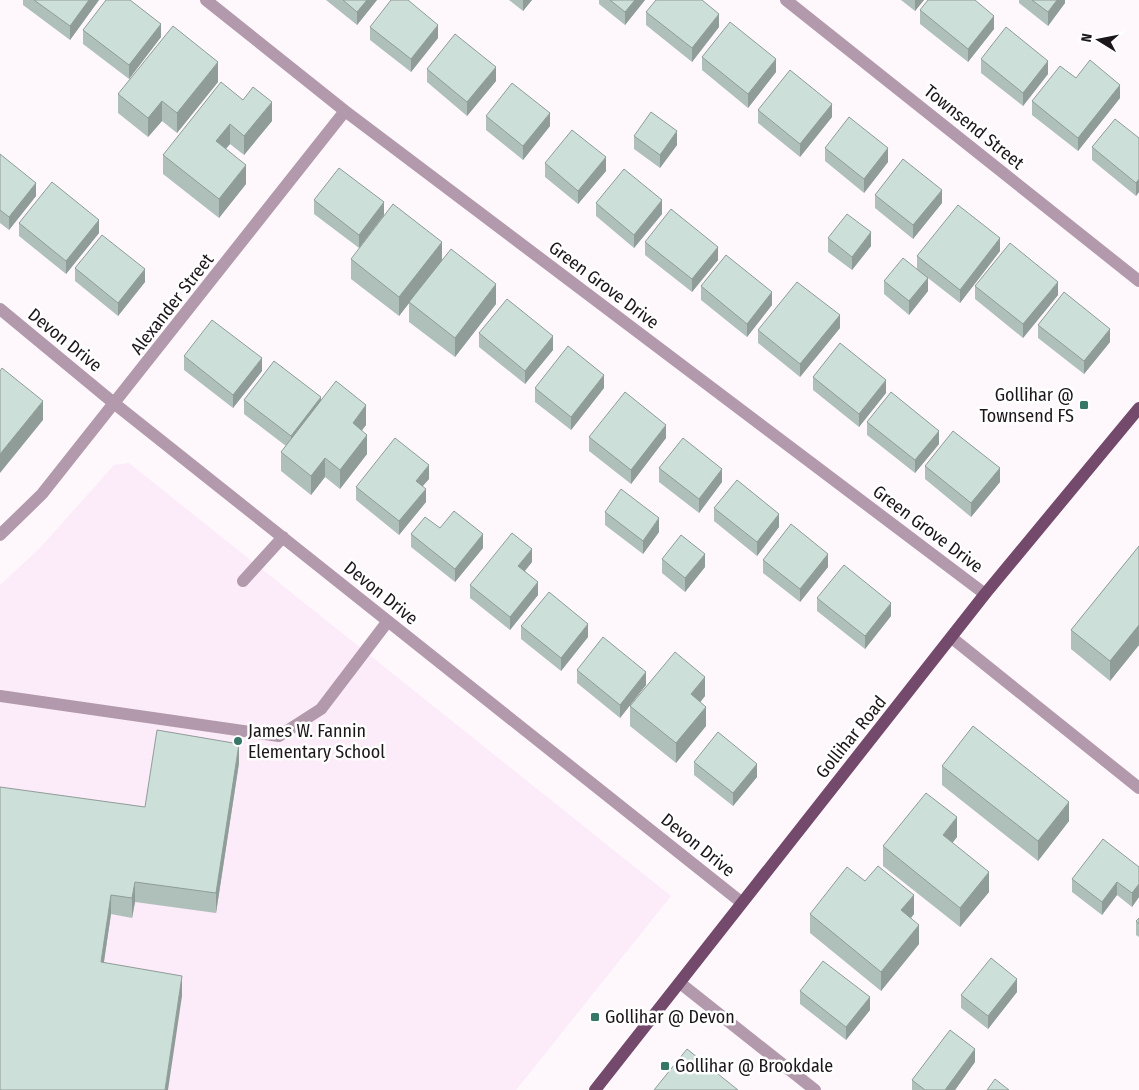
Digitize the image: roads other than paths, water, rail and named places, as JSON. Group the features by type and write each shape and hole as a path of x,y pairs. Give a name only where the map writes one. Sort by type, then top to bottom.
{"main road":[{"name":"Gollihar Road","path":"595,1090 985,594 1139,408"}],"street":[{"name":"Green Grove Drive","path":"206,0 345,111 985,594"},
{"name":"Townsend Street","path":"786,0 1139,281"},
{"name":"Alexander Street","path":"0,535 42,494 345,111"},
{"name":"Devon Drive","path":"0,309 115,404 741,902"},
{"path":"243,581 283,537"},
{"path":"0,696 279,736 321,709 388,621"},
{"path":"952,638 1139,788"},
{"path":"680,983 815,1090"}],"place":[{"name":"Gollihar @ Townsend FS","path":"1084,405"},
{"name":"James W. Fannin Elementary School","path":"238,741"},
{"name":"Gollihar @ Devon","path":"595,1017"},
{"name":"Gollihar @ Brookdale","path":"665,1066"}]}
